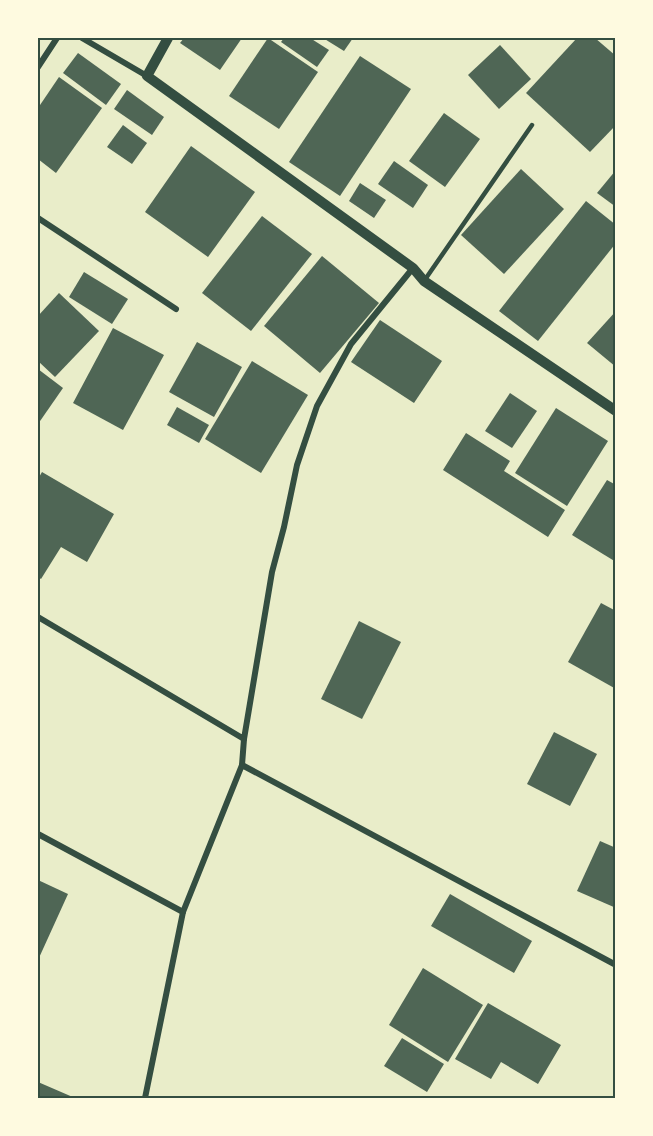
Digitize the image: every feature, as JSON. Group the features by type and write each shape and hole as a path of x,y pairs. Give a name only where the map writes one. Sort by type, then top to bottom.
{"street":[{"path":"38,68 57,38"},
{"path":"82,38 147,76 413,268 424,282 615,411"},
{"path":"147,76 168,38"},
{"path":"38,218 176,309"},
{"path":"146,1098 183,912 242,765 244,739 272,572 297,465 317,406 351,344 413,268"},
{"path":"38,616 244,739"},
{"path":"242,765 615,965"},
{"path":"38,834 183,912"}],"lane":[{"path":"424,282 532,125"}],"building":[{"path":"184,38 242,38 220,70 180,43"},
{"path":"268,38 318,72 279,129 229,96"},
{"path":"284,38 310,38 329,50 317,67 281,42"},
{"path":"323,38 353,38 344,51"},
{"path":"577,38 595,38 616,56 616,125 590,152 526,93"},
{"path":"500,45 531,79 499,109 468,75"},
{"path":"78,53 121,84 106,105 63,73"},
{"path":"360,56 411,89 340,196 289,162"},
{"path":"59,77 102,108 56,173 38,159 38,108"},
{"path":"127,90 164,117 152,135 114,109"},
{"path":"444,113 480,139 445,187 409,161"},
{"path":"123,125 147,143 132,164 107,147"},
{"path":"191,146 255,192 208,257 145,212"},
{"path":"394,161 428,185 413,208 378,184"},
{"path":"521,169 564,209 504,274 461,235"},
{"path":"616,170 616,207 597,193"},
{"path":"360,183 386,200 374,218 349,201"},
{"path":"586,201 616,225 616,243 538,341 499,311"},
{"path":"262,216 312,254 251,331 202,293"},
{"path":"322,256 379,303 320,373 264,326"},
{"path":"84,272 128,299 112,324 69,297"},
{"path":"59,293 99,331 55,377 38,361 38,316"},
{"path":"616,311 616,367 587,343"},
{"path":"380,320 442,361 414,403 351,362"},
{"path":"113,328 164,355 123,430 73,403"},
{"path":"197,342 242,367 214,417 169,392"},
{"path":"252,361 308,395 261,473 205,439"},
{"path":"38,369 63,388 38,424"},
{"path":"510,393 537,411 512,448 485,431"},
{"path":"177,407 209,425 199,443 167,425"},
{"path":"556,408 608,441 567,506 515,473"},
{"path":"466,433 510,461 504,471 565,510 548,537 443,470"},
{"path":"42,472 114,514 87,562 61,547 41,579 38,577 38,479"},
{"path":"607,480 616,485 616,562 572,535"},
{"path":"601,603 616,611 616,689 568,662"},
{"path":"359,621 401,642 362,719 321,699"},
{"path":"554,732 597,754 570,806 527,784"},
{"path":"600,841 616,848 616,908 577,891"},
{"path":"38,880 68,894 38,960"},
{"path":"450,894 532,941 514,973 431,926"},
{"path":"423,968 483,1005 448,1062 389,1025"},
{"path":"488,1003 561,1045 538,1084 501,1062 491,1079 455,1059"},
{"path":"402,1038 444,1064 427,1092 384,1066"},
{"path":"38,1082 75,1098 38,1098"}]}
